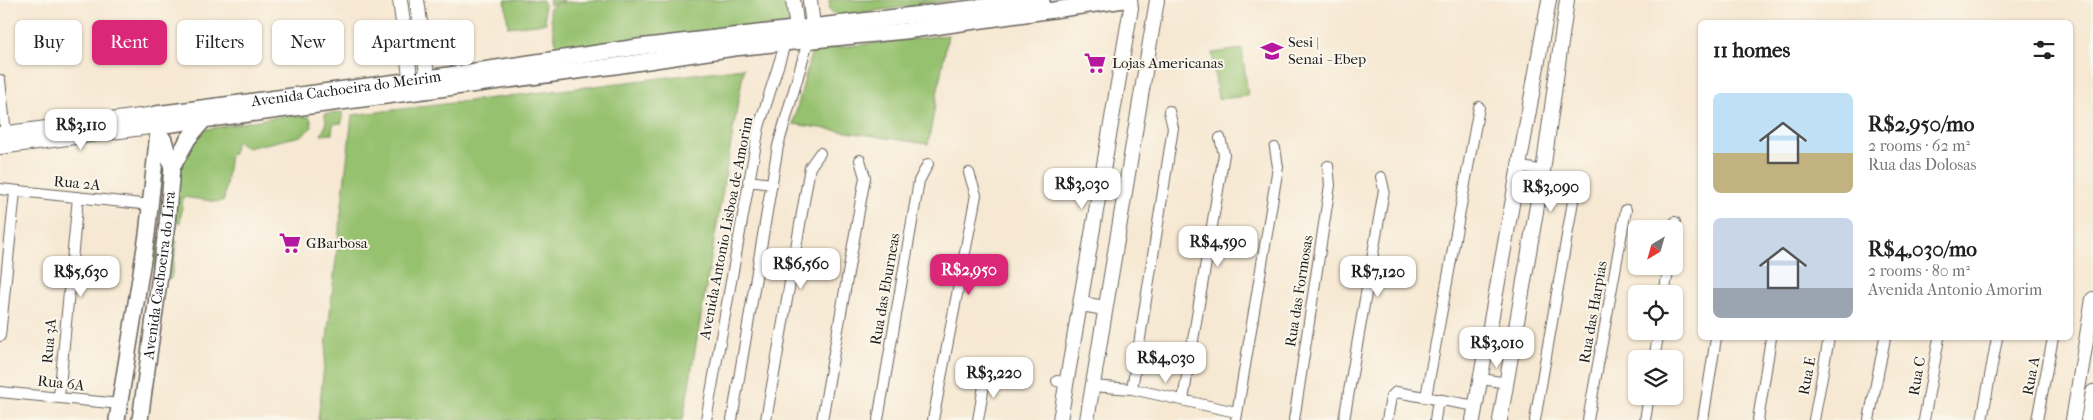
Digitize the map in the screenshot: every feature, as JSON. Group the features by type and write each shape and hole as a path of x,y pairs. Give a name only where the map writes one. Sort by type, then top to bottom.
{"main road":[{"path":"810,34 1042,0"},
{"path":"810,34 906,31 1124,0"},
{"name":"Avenida Cachoeira do Meirim","path":"428,84 638,47 797,29 810,34"},
{"name":"Avenida Cachoeira do Meirim","path":"157,124 411,86 615,66 734,48 785,44 810,34"},
{"name":"Avenida Cachoeira do Meirim","path":"157,124 203,121 411,86"},
{"path":"155,160 162,156 172,166 188,139 203,121"},
{"name":"Avenida Cachoeira do Lira","path":"118,420 151,205 157,124"},
{"name":"Avenida Cachoeira do Lira","path":"140,420 167,224 172,166 157,124"}],"street":[{"path":"400,0 411,86"},
{"path":"417,0 428,84"},
{"path":"785,44 797,29 793,0"},
{"path":"732,420 772,184 787,109 810,34 810,0"},
{"path":"1060,420 1061,382 1080,304 1131,8 1130,0"},
{"path":"1087,420 1157,0"},
{"path":"1387,420 1393,394 1399,391 1438,399 1475,413 1549,0"},
{"path":"1500,420 1543,171 1567,0"},
{"name":"Avenida Antonio Lisboa de Amorim","path":"706,420 759,127 785,44"},
{"path":"0,80 2,138"},
{"path":"1117,93 1141,99"},
{"path":"1426,397 1479,107"},
{"path":"1132,389 1173,128 1169,110"},
{"name":"Avenida Cachoeira do Meirim","path":"2,138 157,124"},
{"path":"1183,400 1224,154 1220,138"},
{"path":"1092,386 1132,389 1183,400 1238,418 1278,166 1275,148"},
{"path":"766,420 810,167 820,153"},
{"path":"822,420 866,177 860,160"},
{"name":"Rua das Eburneas","path":"878,420 919,181 928,164"},
{"name":"Rua das Formosas","path":"1294,420 1330,185 1328,166"},
{"path":"1518,166 1543,171"},
{"path":"933,420 976,195 969,173"},
{"path":"1344,420 1384,190 1381,177"},
{"path":"1535,420 1577,178"},
{"path":"748,181 772,184"},
{"name":"Rua 2A","path":"0,189 151,205"},
{"path":"0,336 15,192"},
{"name":"Rua 3A","path":"59,397 78,197"},
{"name":"Rua das Harpias","path":"1588,420 1626,210"},
{"path":"2073,420 2093,299"},
{"path":"1080,304 1105,308"},
{"path":"1703,420 1716,340"},
{"path":"1758,420 1771,340"},
{"name":"Rua E","path":"1814,420 1829,340"},
{"path":"1869,420 1884,340"},
{"name":"Rua C","path":"1924,420 1939,340"},
{"path":"1982,420 1997,340"},
{"name":"Rua A","path":"2037,420 2053,340"},
{"path":"978,420 986,374"},
{"path":"1482,379 1507,383"},
{"name":"Rua 6A","path":"0,392 120,404"},
{"path":"2088,420 2093,392"},
{"path":"1434,420 1438,399"},
{"path":"1645,420 1647,405"}],"green space":[{"path":"505,0 543,0 546,23 508,27"},
{"path":"549,0 565,0 558,3 594,0 793,0 795,24 557,49 549,9 557,3 550,5"},
{"path":"829,0 958,0 837,16 830,11"},
{"path":"948,35 928,144 793,124 812,50"},
{"path":"1242,49 1248,96 1218,99 1212,53"},
{"path":"744,68 683,420 318,420 352,115"},
{"path":"342,112 342,123 333,124 332,134 321,135 326,125 325,114"},
{"path":"288,115 310,117 312,127 301,136 247,148 236,141 233,154 230,154 224,200 219,202 183,197 180,223 174,221 173,148 185,133"},
{"path":"160,239 177,241 171,279 163,277 152,265 155,242"}],"place":[{"name":"Sesi | Senai - Ebep","path":"1272,51"},
{"name":"Lojas Americanas","path":"1095,63"},
{"name":"GBarbosa","path":"290,243"}]}
